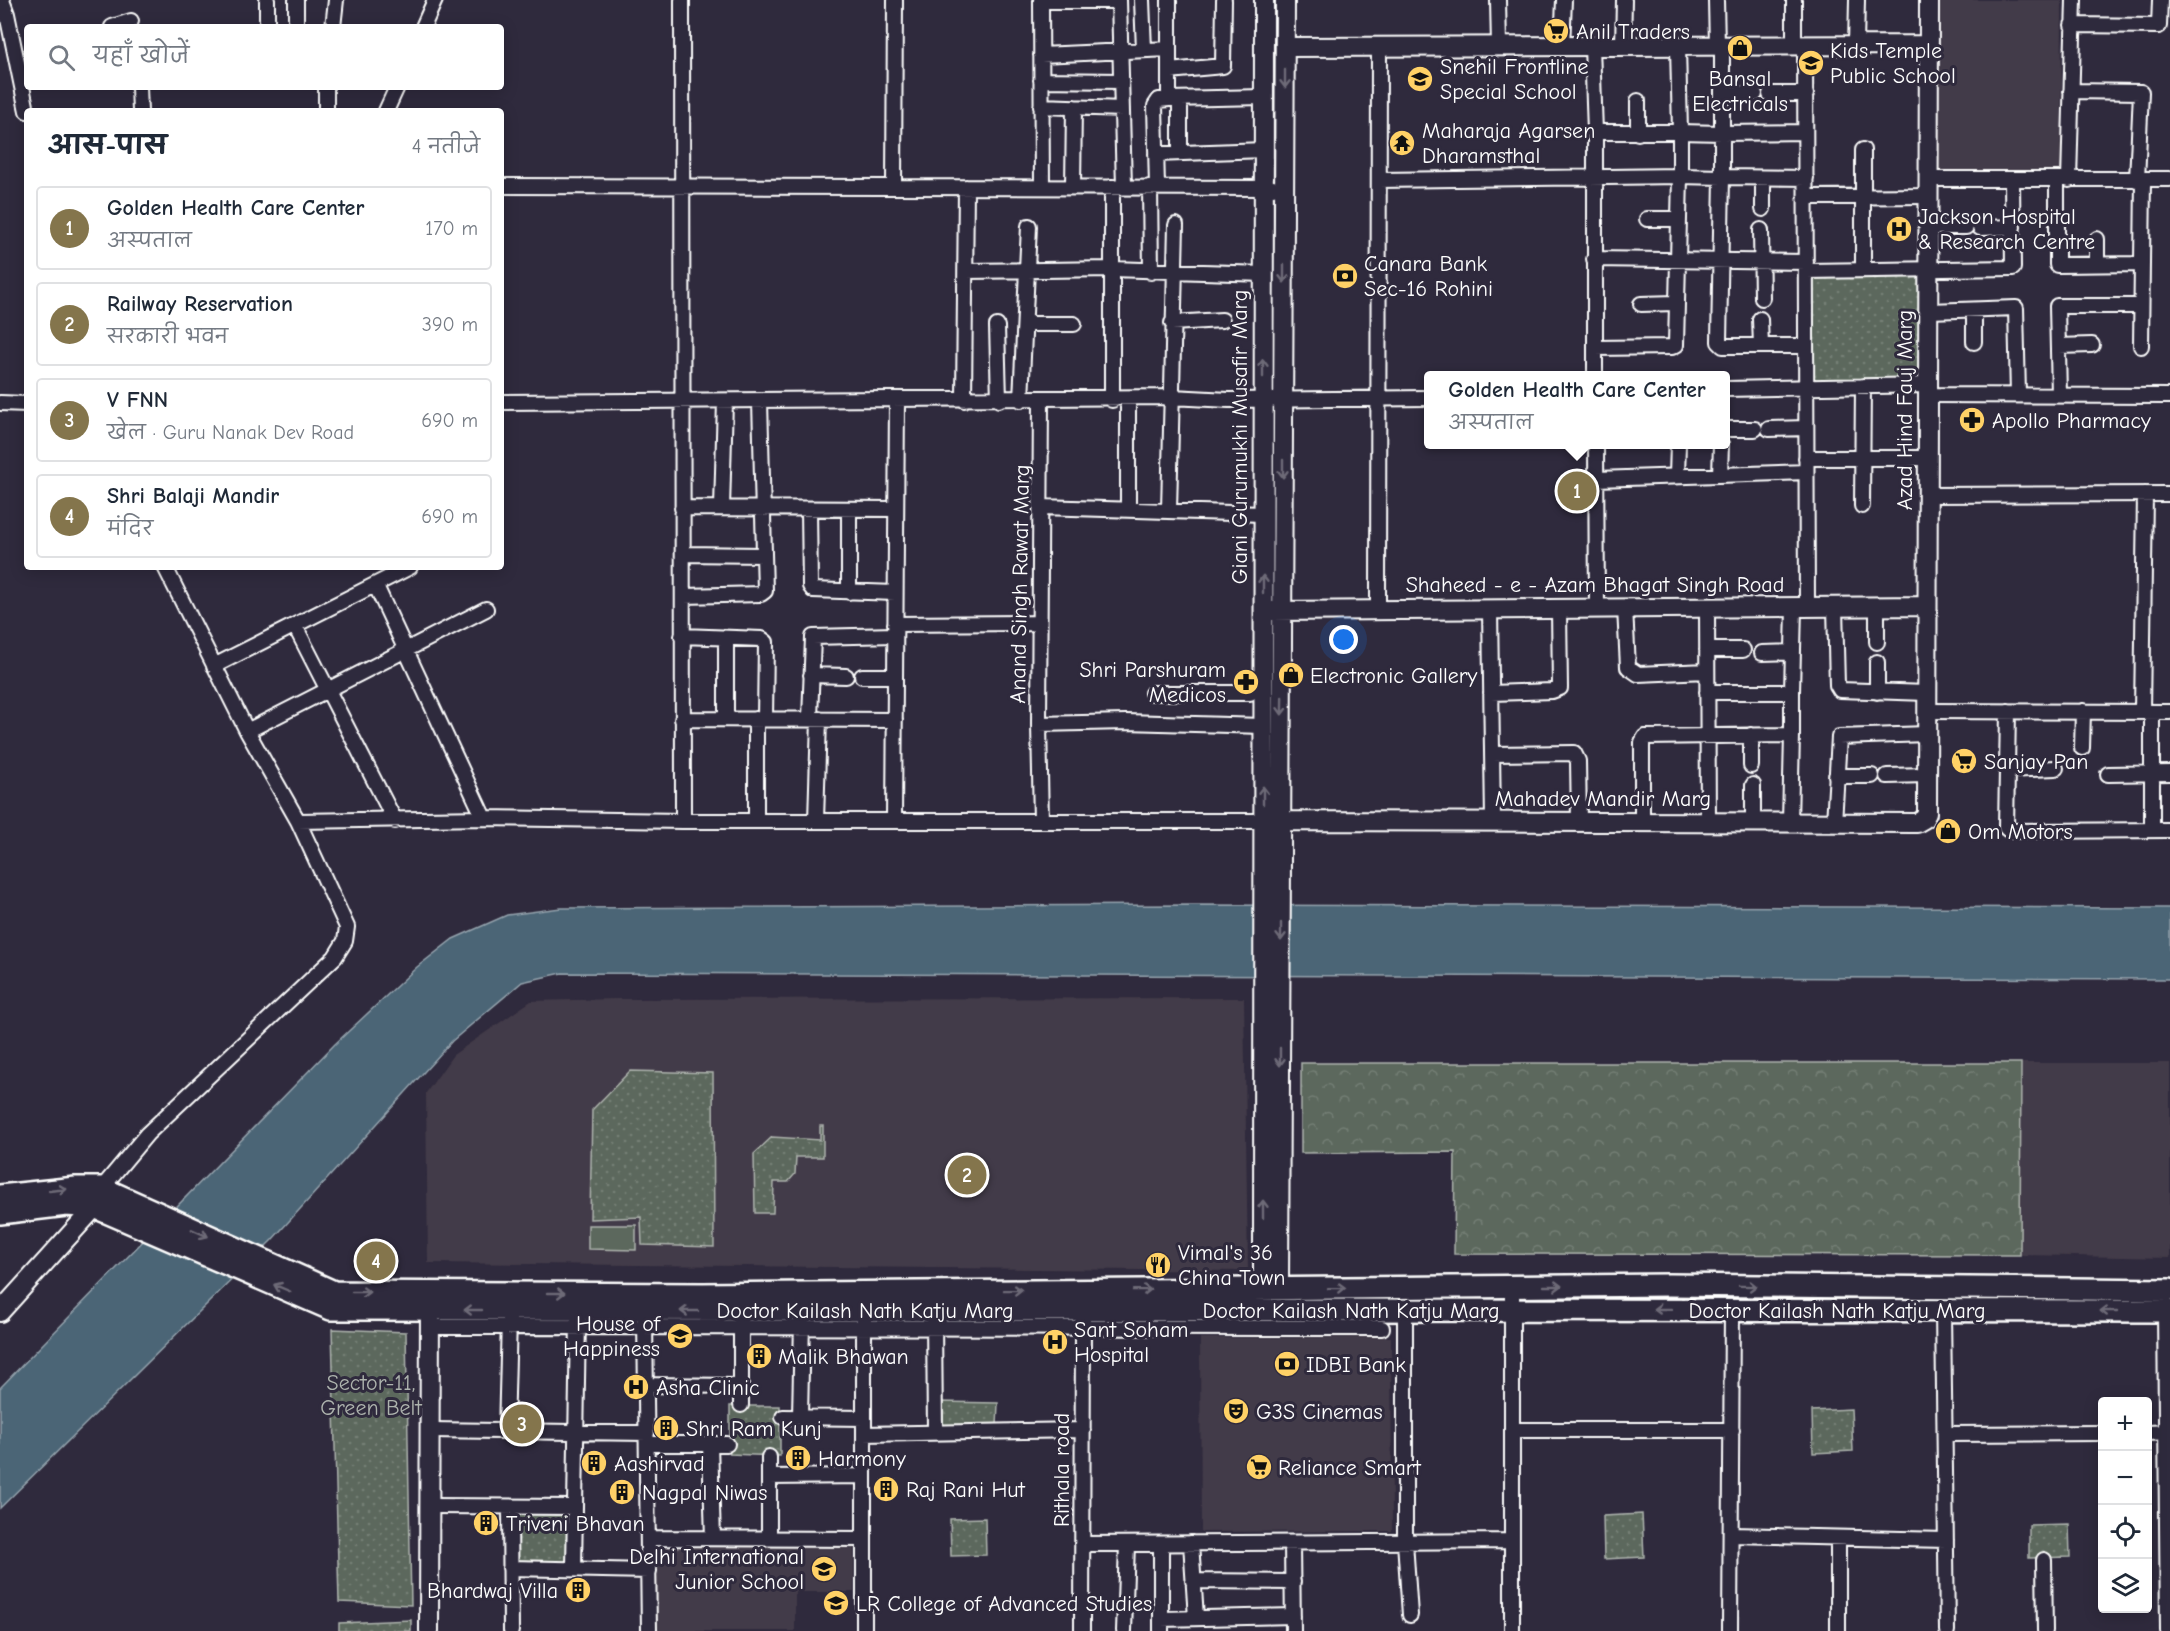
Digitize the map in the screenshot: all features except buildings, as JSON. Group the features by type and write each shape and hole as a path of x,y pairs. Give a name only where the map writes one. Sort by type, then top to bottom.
{"main road":[{"path":"0,1196 98,1198"},
{"path":"0,1213 66,1205 98,1198"},
{"name":"Doctor Kailash Nath Katju Marg","path":"98,1198 259,1268 334,1292 430,1310 509,1318 934,1318 1083,1309 1271,1288 1512,1286 2170,1290"},
{"path":"1890,1287 1890,1310"},
{"name":"Doctor Kailash Nath Katju Marg","path":"430,1310 703,1294 1083,1309 2169,1311"}],"street":[{"path":"2,0 22,56 24,78"},
{"path":"267,0 267,24"},
{"path":"296,0 297,24"},
{"path":"333,24 336,0"},
{"path":"424,24 435,0"},
{"path":"682,0 683,821"},
{"path":"894,187 895,0"},
{"path":"1143,0 1143,50"},
{"path":"1169,0 1169,71 1180,153"},
{"path":"1169,71 1223,66 1224,0"},
{"name":"Giani Gurumukhi Musafir Marg","path":"1264,0 1263,726 1272,821"},
{"name":"Giani Gurumukhi Musafir Marg","path":"1271,1288 1272,821 1283,611 1285,0"},
{"path":"1498,0 1499,46"},
{"path":"1562,46 1564,0"},
{"path":"1623,46 1624,0"},
{"path":"1716,0 1722,94 1720,344 1806,346"},
{"path":"1790,822 1793,652 1800,607 1806,465 1806,94 1794,0"},
{"path":"1857,0 1857,45"},
{"name":"Azad Hind Fauj Marg","path":"1924,819 1927,813 1929,0"},
{"path":"2074,0 2071,91 2057,265 2142,264"},
{"path":"2072,25 2159,26 2160,0"},
{"path":"1042,187 1041,1 1119,1 1122,109 1112,269 1112,400"},
{"path":"122,24 131,21"},
{"path":"1285,47 1929,45"},
{"path":"1378,610 1379,46"},
{"path":"1592,46 1595,132 1595,371"},
{"path":"1595,348 1674,346 1680,176 1678,46"},
{"path":"1041,55 1169,49"},
{"path":"1041,80 1121,81"},
{"path":"25,90 27,108"},
{"path":"139,90 140,108"},
{"path":"326,90 326,108"},
{"path":"387,108 396,90"},
{"path":"2071,91 2141,92 2141,346"},
{"path":"1722,94 1755,94"},
{"path":"1770,94 1806,94"},
{"path":"1151,272 1156,154 1155,106 1159,100 1264,97"},
{"path":"1638,101 1638,133"},
{"path":"1041,106 1122,109"},
{"path":"1073,187 1074,107"},
{"path":"1595,132 1805,132"},
{"path":"1156,154 1264,150"},
{"path":"1863,150 1863,270"},
{"path":"1379,180 1558,176 1806,178"},
{"path":"1763,178 1763,209"},
{"path":"1806,196 1863,196 2012,180 2170,179"},
{"path":"1594,259 1761,261 1863,270 2013,268 2012,180"},
{"path":"504,186 1284,188"},
{"path":"964,400 966,187"},
{"path":"1647,219 1678,219"},
{"path":"1169,510 1176,225"},
{"path":"1021,400 1029,226"},
{"path":"1929,227 1966,227"},
{"path":"1980,228 2013,227"},
{"path":"1761,230 1762,298"},
{"path":"2097,239 2097,264"},
{"path":"966,271 1112,269 1174,273 1264,274"},
{"path":"1641,304 1675,303"},
{"path":"2059,395 2056,306 2141,306"},
{"path":"1929,311 2016,308 2018,395"},
{"path":"1974,310 1974,342"},
{"path":"1760,319 1761,346"},
{"path":"1172,323 1222,320"},
{"path":"1026,324 1074,324"},
{"path":"997,327 999,400"},
{"path":"2058,346 2092,345"},
{"path":"1862,506 1863,386"},
{"path":"1730,389 1863,386 2018,395 2170,396"},
{"path":"504,402 1112,400 1172,397 1424,398"},
{"path":"1128,399 1128,508"},
{"path":"894,821 897,400"},
{"name":"Anand Singh Rawat Marg","path":"1041,400 1039,724 1126,722 1263,726"},
{"path":"722,508 724,401"},
{"path":"684,596 761,594 765,591 760,401"},
{"path":"0,402 24,404"},
{"path":"1730,429 1806,428"},
{"path":"1596,449 1597,609"},
{"path":"1677,476 1678,449"},
{"path":"1720,449 1720,475"},
{"path":"1596,479 1720,475 1863,458 1927,458"},
{"path":"2145,494 2147,712 2152,773 2152,830"},
{"path":"1927,495 2170,494"},
{"path":"1041,507 1263,514"},
{"path":"682,508 896,509"},
{"path":"809,509 811,588 816,591 895,593"},
{"path":"849,509 849,592"},
{"path":"683,554 765,555"},
{"path":"0,1312 98,1198 147,1134 324,969 345,941 347,927 342,911 298,821 247,731 166,570"},
{"path":"214,666 405,570"},
{"path":"376,586 484,818"},
{"path":"1877,606 1877,642"},
{"name":"Shaheed - e - Azam Bhagat Singh Road","path":"1263,611 1927,606"},
{"path":"1834,607 1838,688 1843,691 1877,692 1927,702 2008,711 2170,712"},
{"path":"1625,608 1628,667 1634,673 1707,671"},
{"path":"1707,608 1708,822"},
{"path":"247,731 486,609"},
{"path":"1490,609 1493,822"},
{"path":"1491,693 1552,691 1560,688 1560,609"},
{"path":"816,821 811,675 813,637 895,629 1038,622"},
{"path":"295,626 394,821"},
{"path":"682,636 762,639 766,642 756,821"},
{"path":"726,638 726,719"},
{"path":"1707,650 1743,650"},
{"path":"1762,652 1793,652"},
{"path":"1877,662 1877,692"},
{"path":"811,675 846,676"},
{"path":"862,676 895,676"},
{"path":"1707,692 1792,692"},
{"path":"1152,693 1250,693"},
{"path":"2008,711 2005,824 2010,831 2170,830"},
{"path":"2082,748 2083,711"},
{"path":"682,719 895,720"},
{"path":"1039,724 1041,821"},
{"path":"1834,823 1839,737 1927,734"},
{"path":"1750,766 1751,735"},
{"path":"1641,822 1643,739 1648,736 1792,735"},
{"path":"1492,754 1574,753 1578,761 1579,822"},
{"path":"2007,770 2056,768"},
{"path":"2108,774 2170,773"},
{"path":"1887,776 1927,775"},
{"path":"1836,776 1872,776"},
{"path":"1753,785 1753,822"},
{"path":"298,821 484,818 683,821 1272,821"},
{"name":"Mahadev Mandir Marg","path":"1272,821 1917,823 1924,819"},
{"path":"1512,1286 1512,1631"},
{"path":"1083,1309 1382,1328"},
{"name":"Rithala road","path":"1082,1631 1083,1309"},
{"path":"1730,1631 1732,1309"},
{"path":"429,1631 430,1310"},
{"path":"1405,1310 1405,1542 1410,1615"},
{"path":"1943,1310 1947,1631"},
{"path":"2169,1311 2170,1631"},
{"path":"506,1431 509,1318"},
{"path":"574,1569 578,1318"},
{"path":"645,1318 650,1631"},
{"path":"934,1318 935,1432"},
{"path":"741,1319 741,1405"},
{"path":"800,1417 802,1319"},
{"path":"864,1319 864,1631"},
{"path":"646,1385 740,1386"},
{"path":"783,1417 864,1418"},
{"path":"430,1430 576,1432 728,1444"},
{"path":"864,1434 1083,1430"},
{"path":"1512,1430 1732,1430"},
{"path":"2152,1433 2168,1432"},
{"path":"1945,1434 2098,1433"},
{"path":"710,1444 713,1538"},
{"path":"769,1457 769,1538"},
{"path":"769,1477 864,1476"},
{"path":"429,1506 575,1507"},
{"path":"510,1507 511,1631"},
{"path":"1731,1536 1946,1540"},
{"path":"648,1538 864,1539"},
{"path":"1838,1538 1838,1631"},
{"path":"1082,1544 1512,1541"},
{"path":"1292,1543 1293,1631"},
{"path":"1124,1631 1127,1544"},
{"path":"1161,1544 1161,1625 1196,1618 1219,1624 1293,1616"},
{"path":"1191,1544 1196,1618"},
{"path":"2044,1560 2045,1631"},
{"path":"510,1568 649,1571"},
{"path":"1194,1581 1293,1582"}],"shaded area":[{"path":"1933,0 2062,0 2061,171 1934,172"},
{"path":"1244,998 1248,1271 428,1263 426,1093 453,1055 531,1001"},
{"path":"2021,1063 2170,1063 2170,1258 2020,1255"},
{"path":"1391,1337 1392,1531 1201,1532 1200,1338"},
{"path":"657,1546 854,1546 854,1592 795,1592 795,1631 657,1631"}],"green space":[{"path":"1920,275 1921,378 1812,380 1811,276"},
{"path":"1301,1063 2021,1063 2020,1255 1454,1254 1455,1152 1301,1153"},
{"path":"630,1071 713,1073 714,1247 642,1245 641,1217 590,1219 592,1110"},
{"path":"820,1126 823,1126 823,1157 796,1157 795,1174 788,1182 774,1182 773,1213 755,1213 754,1154 772,1137 820,1140"},
{"path":"588,1225 636,1225 636,1250 588,1249"},
{"name":"Sector-11, Green Belt","path":"332,1329 406,1332 411,1605 339,1602"},
{"path":"939,1402 998,1403 997,1426 939,1426"},
{"path":"730,1406 780,1406 780,1456 730,1454"},
{"path":"1851,1409 1853,1451 1813,1453 1812,1411"},
{"path":"570,1511 571,1565 514,1566 514,1512"},
{"path":"1642,1514 1644,1557 1604,1559 1603,1516"},
{"path":"985,1518 986,1555 951,1556 950,1519"},
{"path":"2069,1524 2070,1557 2029,1558 2029,1525"},
{"path":"411,1620 411,1631 339,1631 339,1623"}],"water":[{"path":"1193,905 2170,908 2170,979 562,973 522,982 452,1041 272,1240 0,1508 0,1388 335,1044 417,967 453,939 507,915 561,908"}],"place":[{"name":"Anil Traders","path":"1556,31"},
{"name":"Bansal Electricals","path":"1740,48"},
{"name":"Kids Temple Public School","path":"1811,63"},
{"name":"Snehil Frontline Special School","path":"1420,79"},
{"name":"Maharaja Agarsen Dharamsthal","path":"1402,143"},
{"name":"Jackson Hospital & Research Centre","path":"1899,229"},
{"name":"Canara Bank Sec-16 Rohini","path":"1345,276"},
{"name":"Apollo Pharmacy","path":"1972,420"},
{"name":"Golden Health Care Center","path":"1577,491"},
{"name":"Electronic Gallery","path":"1291,675"},
{"name":"Shri Parshuram Medicos","path":"1246,682"},
{"name":"Sanjay Pan","path":"1964,761"},
{"name":"Om Motors","path":"1948,831"},
{"name":"Railway Reservation","path":"967,1175"},
{"name":"Shri Balaji Mandir","path":"376,1261"},
{"name":"Vimal's 36 China Town","path":"1158,1265"},
{"name":"House of Happiness","path":"680,1336"},
{"name":"Sant Soham Hospital","path":"1055,1342"},
{"name":"Malik Bhawan","path":"759,1356"},
{"name":"IDBI Bank","path":"1287,1364"},
{"name":"Asha Clinic","path":"636,1387"},
{"name":"G3S Cinemas","path":"1236,1411"},
{"name":"V FNN","path":"522,1424"},
{"name":"Shri Ram Kunj","path":"666,1428"},
{"name":"Harmony","path":"798,1458"},
{"name":"Aashirvad","path":"594,1463"},
{"name":"Reliance Smart","path":"1259,1467"},
{"name":"Raj Rani Hut","path":"886,1489"},
{"name":"Nagpal Niwas","path":"622,1492"},
{"name":"Triveni Bhavan","path":"486,1523"},
{"name":"Delhi International Junior School","path":"824,1569"},
{"name":"Bhardwaj Villa","path":"578,1590"},
{"name":"LR College of Advanced Studies","path":"836,1603"}]}
